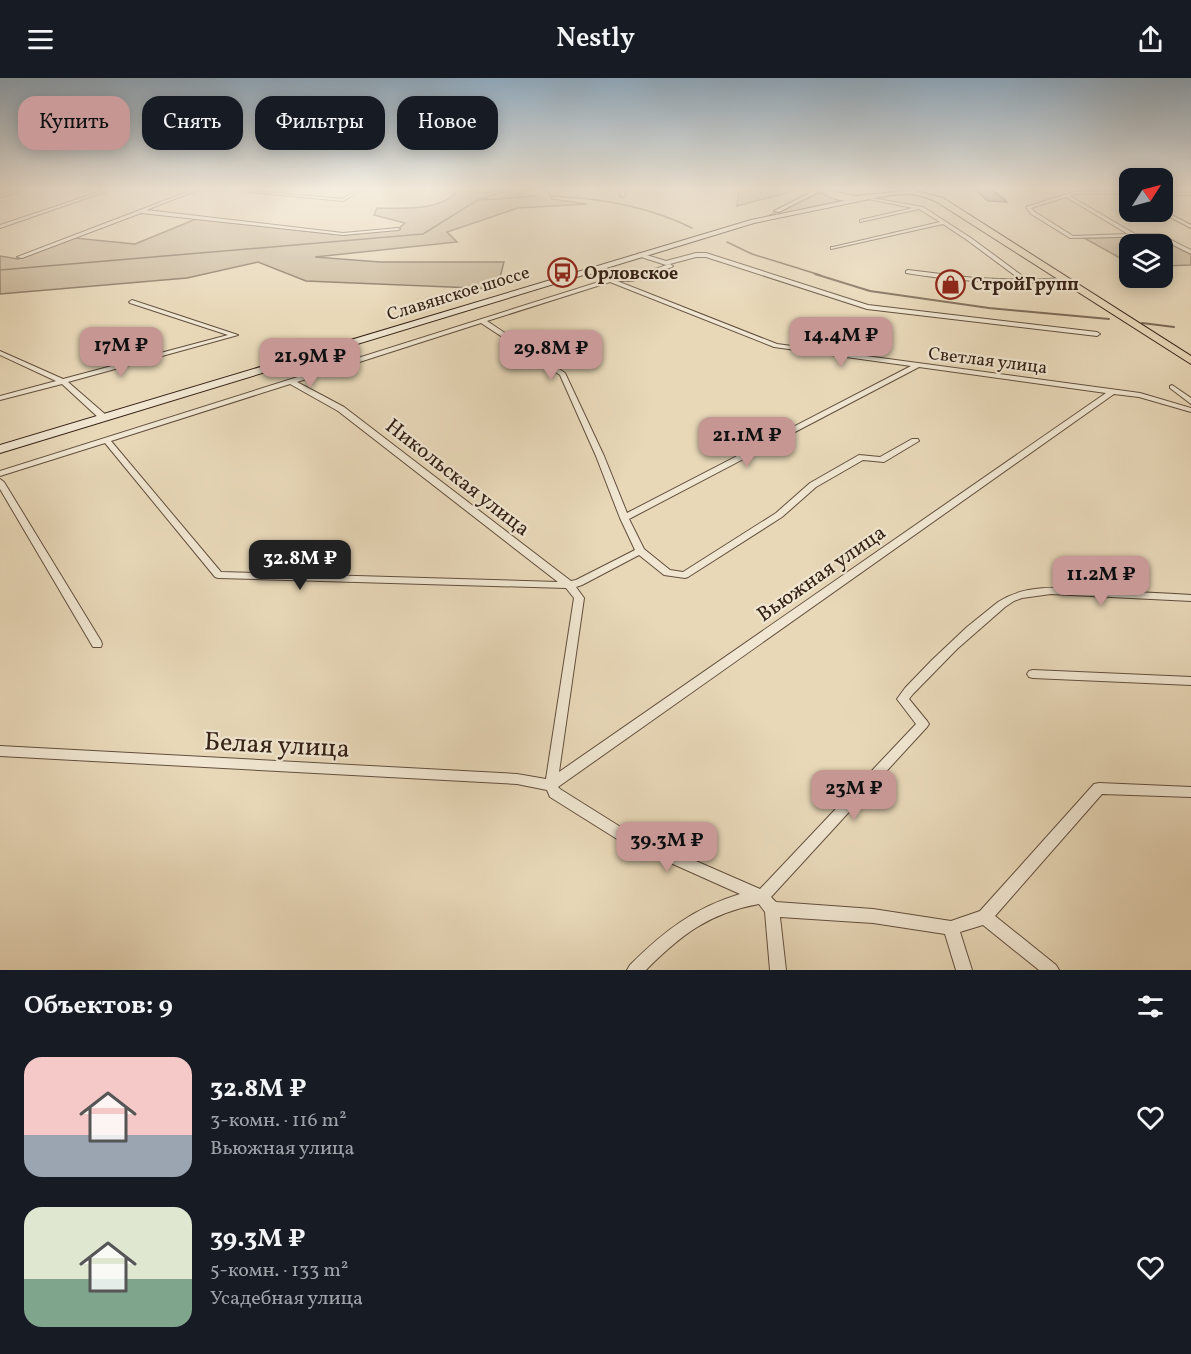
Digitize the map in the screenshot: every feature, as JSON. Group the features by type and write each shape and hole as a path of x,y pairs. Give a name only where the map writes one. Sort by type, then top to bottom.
{"main road":[{"name":"Славянское шоссе","path":"0,448 721,231"},
{"path":"988,231 1191,361"}],"street":[{"path":"20,257 88,231"},
{"path":"313,231 343,234 380,231"},
{"path":"833,248 910,231"},
{"path":"955,231 1027,282"},
{"path":"1062,231 1072,237 1119,235"},
{"path":"1173,243 1191,252"},
{"path":"640,255 666,262 706,255 867,307 1097,334"},
{"path":"0,474 612,279 632,279 670,266"},
{"name":"Светлая улица","path":"588,271 763,343 790,349 1140,396 1191,410"},
{"path":"908,272 974,280 1027,282 1066,280"},
{"path":"0,398 235,334 132,302"},
{"path":"483,321 563,374 640,551 667,573 685,575 779,515 813,485 862,457 880,460 915,441"},
{"path":"0,353 62,381 103,417"},
{"path":"624,518 916,366"},
{"name":"Никольская улица","path":"292,382 341,409 569,585"},
{"path":"1172,387 1191,402"},
{"name":"Вьюжная улица","path":"551,785 1112,392"},
{"path":"106,440 218,575 569,585 579,583 640,551"},
{"path":"0,482 98,644"},
{"path":"569,585 579,598 551,785 555,794 622,835 762,897 772,909 778,970"},
{"path":"635,970 658,946 703,913 738,900 762,897 923,724 906,705 903,699 906,692 927,670 1010,599 1051,591 1191,598"},
{"path":"1033,674 1191,681"},
{"name":"Белая улица","path":"0,751 517,779 551,785"},
{"path":"772,909 873,916 951,928 985,917 1100,788 1191,792"},
{"path":"985,917 1051,970"},
{"path":"951,928 964,970"}],"shaded area":[{"path":"168,231 303,231 343,235 383,231 451,231 447,232 457,242 315,257 380,262 504,262 497,289 306,281 258,262 187,278 0,294 0,256 18,259 74,238 135,244"},
{"path":"1119,237 1119,257 1084,238"},
{"path":"1173,245 1191,254 1191,265 1173,266"}],"waterway":[{"path":"0,270 423,234 428,231"},
{"path":"727,242 752,254 820,275"},
{"path":"815,274 870,291 989,308 1109,319"},
{"path":"1142,323 1174,327"}],"place":[{"name":"Орловское","path":"563,273"},
{"name":"СтройГрупп","path":"950,284"}]}
